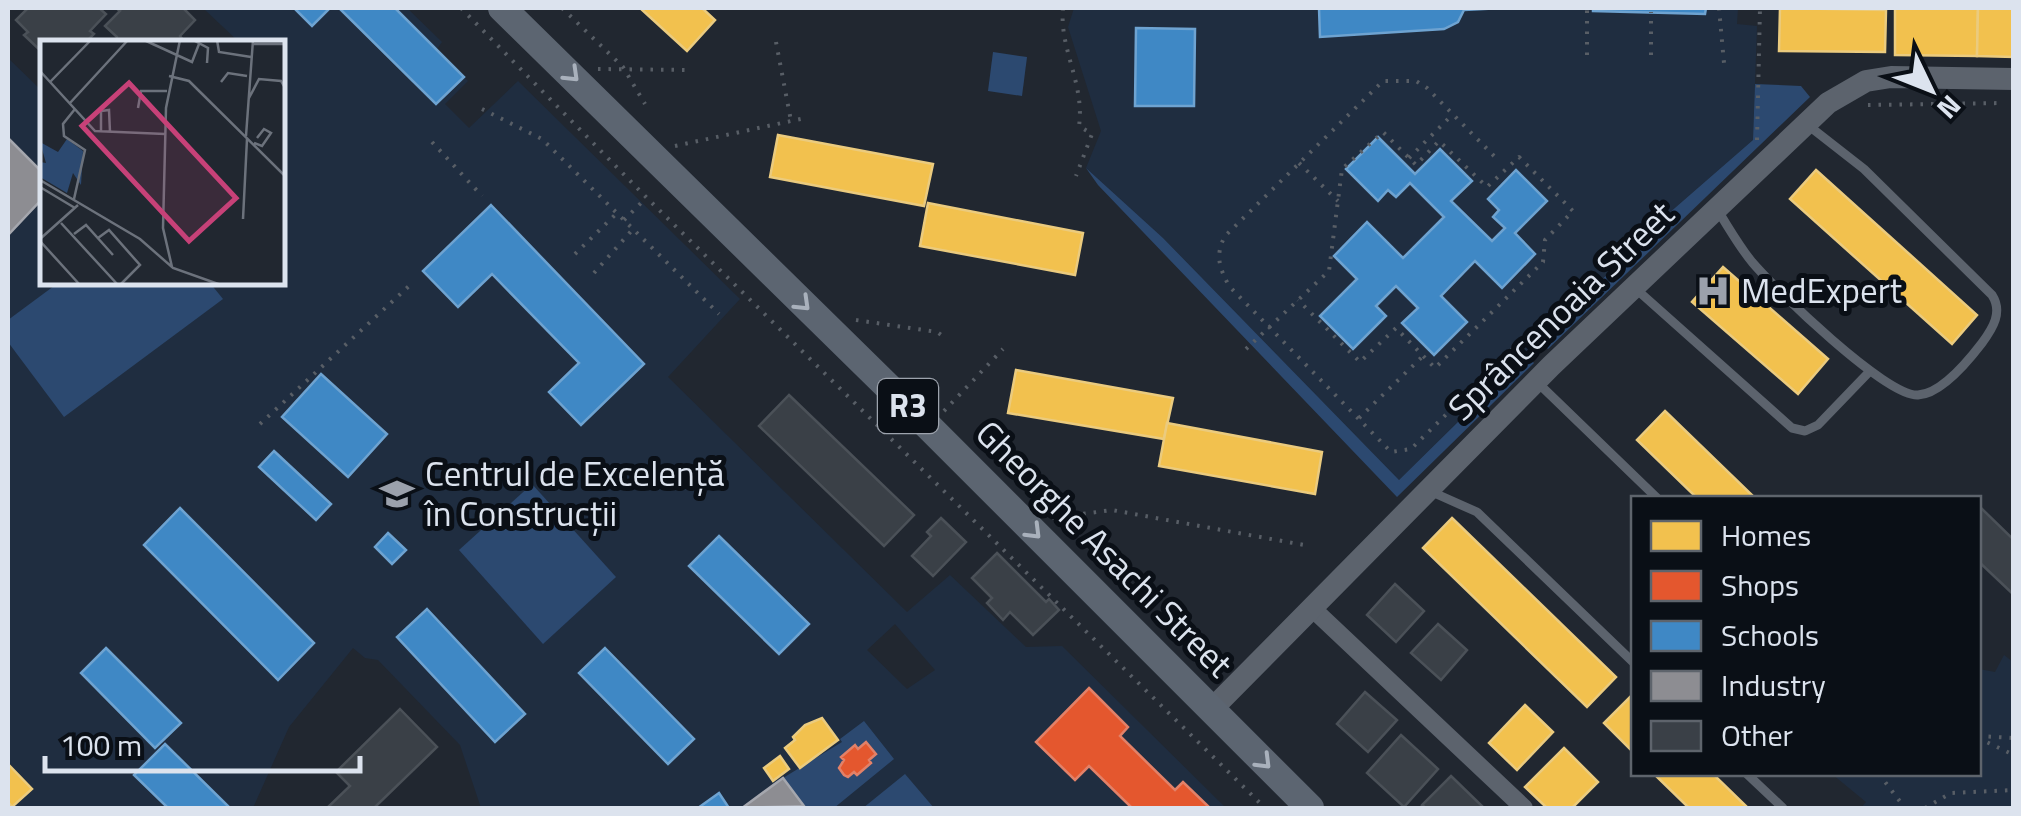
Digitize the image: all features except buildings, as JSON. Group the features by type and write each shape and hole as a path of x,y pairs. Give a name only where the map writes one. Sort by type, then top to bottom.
{"main road":[{"name":"Gheorghe Asachi Street","path":"502,8 1310,808"}],"street":[{"name":"Sprâncenoaia Street","path":"1212,709 1536,381 1828,103 1866,81 1891,77 2014,80"},
{"path":"1313,609 1524,808"}],"lane":[{"path":"1716,208 1754,265 1870,371 1896,389 1914,395 1936,388 1974,353 1993,328 1996,302 1876,180 1806,124"},
{"path":"1634,287 1792,428 1805,431 1818,424 1870,371"},
{"path":"1536,381 1655,496"},
{"path":"1430,490 1477,512 1631,660"},
{"path":"1749,776 1783,808"}],"path":[{"path":"461,8 646,198 1265,808"},
{"path":"562,8 623,67 645,104"},
{"path":"1062,8 1064,36 1083,106 1080,126 1092,134 1076,176"},
{"path":"1586,55 1587,8"},
{"path":"1719,8 1724,63"},
{"path":"1760,8 1756,138 1762,148"},
{"path":"1651,54 1652,12"},
{"path":"776,42 791,120"},
{"path":"593,69 686,70"},
{"path":"1494,156 1416,81 1383,81 1225,236 1218,248 1218,260 1229,286 1391,452 1411,449 1523,339"},
{"path":"1860,106 2014,102"},
{"path":"482,109 542,139 719,314"},
{"path":"1409,158 1453,114"},
{"path":"651,154 805,118"},
{"path":"1246,348 1329,270 1342,169 1383,132 1416,165 1439,141 1486,187 1519,156 1573,212 1545,240 1543,262 1435,368 1396,328 1360,362 1298,300"},
{"path":"432,142 482,196"},
{"path":"1300,163 1338,201"},
{"path":"624,220 646,198"},
{"path":"576,254 617,213"},
{"path":"594,273 633,229"},
{"path":"260,424 409,286"},
{"path":"846,319 937,332 944,337"},
{"path":"928,426 1003,349"},
{"path":"1359,418 1423,356"},
{"path":"1048,518 1112,510 1304,545"},
{"path":"1981,737 2014,738"},
{"path":"1981,738 2014,754"},
{"path":"1880,776 1904,808"},
{"path":"1925,808 1951,792 2014,790"}],"shaded area":[{"name":"Centrul de Excelență în Construcții","path":"203,8 407,8 442,42 437,49 468,81 445,104 469,128 518,81 740,299 668,377 907,612 950,575 1026,647 1062,646 1226,808 481,808 460,745 378,660 365,658 353,648 289,727 253,808 8,808 8,58 40,89 40,285 285,285 285,40 237,40","holes":["895,624 935,670 907,689 867,650"]},
{"path":"1074,8 1738,8 1737,24 1757,26 1753,140 1668,214 1399,480 1163,238 1086,168 1101,131 1068,27"},
{"path":"993,52 1027,57 1022,96 988,91"},
{"path":"1755,84 1801,86 1810,97 1548,349 1540,341 1668,214 1753,140"},
{"path":"1086,168 1163,238 1399,480 1526,355 1534,363 1397,497"},
{"path":"55,285 212,285 223,299 64,417 8,342 8,320"},
{"path":"532,484 616,577 543,644 459,550"},
{"path":"2004,655 2013,662 2013,808 1861,808 1866,802 1834,776 1981,776 1981,669 1995,672"},
{"path":"864,721 894,759 834,808 806,808 783,778 842,742 840,739"},
{"path":"905,774 934,808 863,808"}],"place":[{"name":"MedExpert","path":"1713,291"},
{"name":"Centrul de Excelență în Construcții","path":"397,494"}]}
